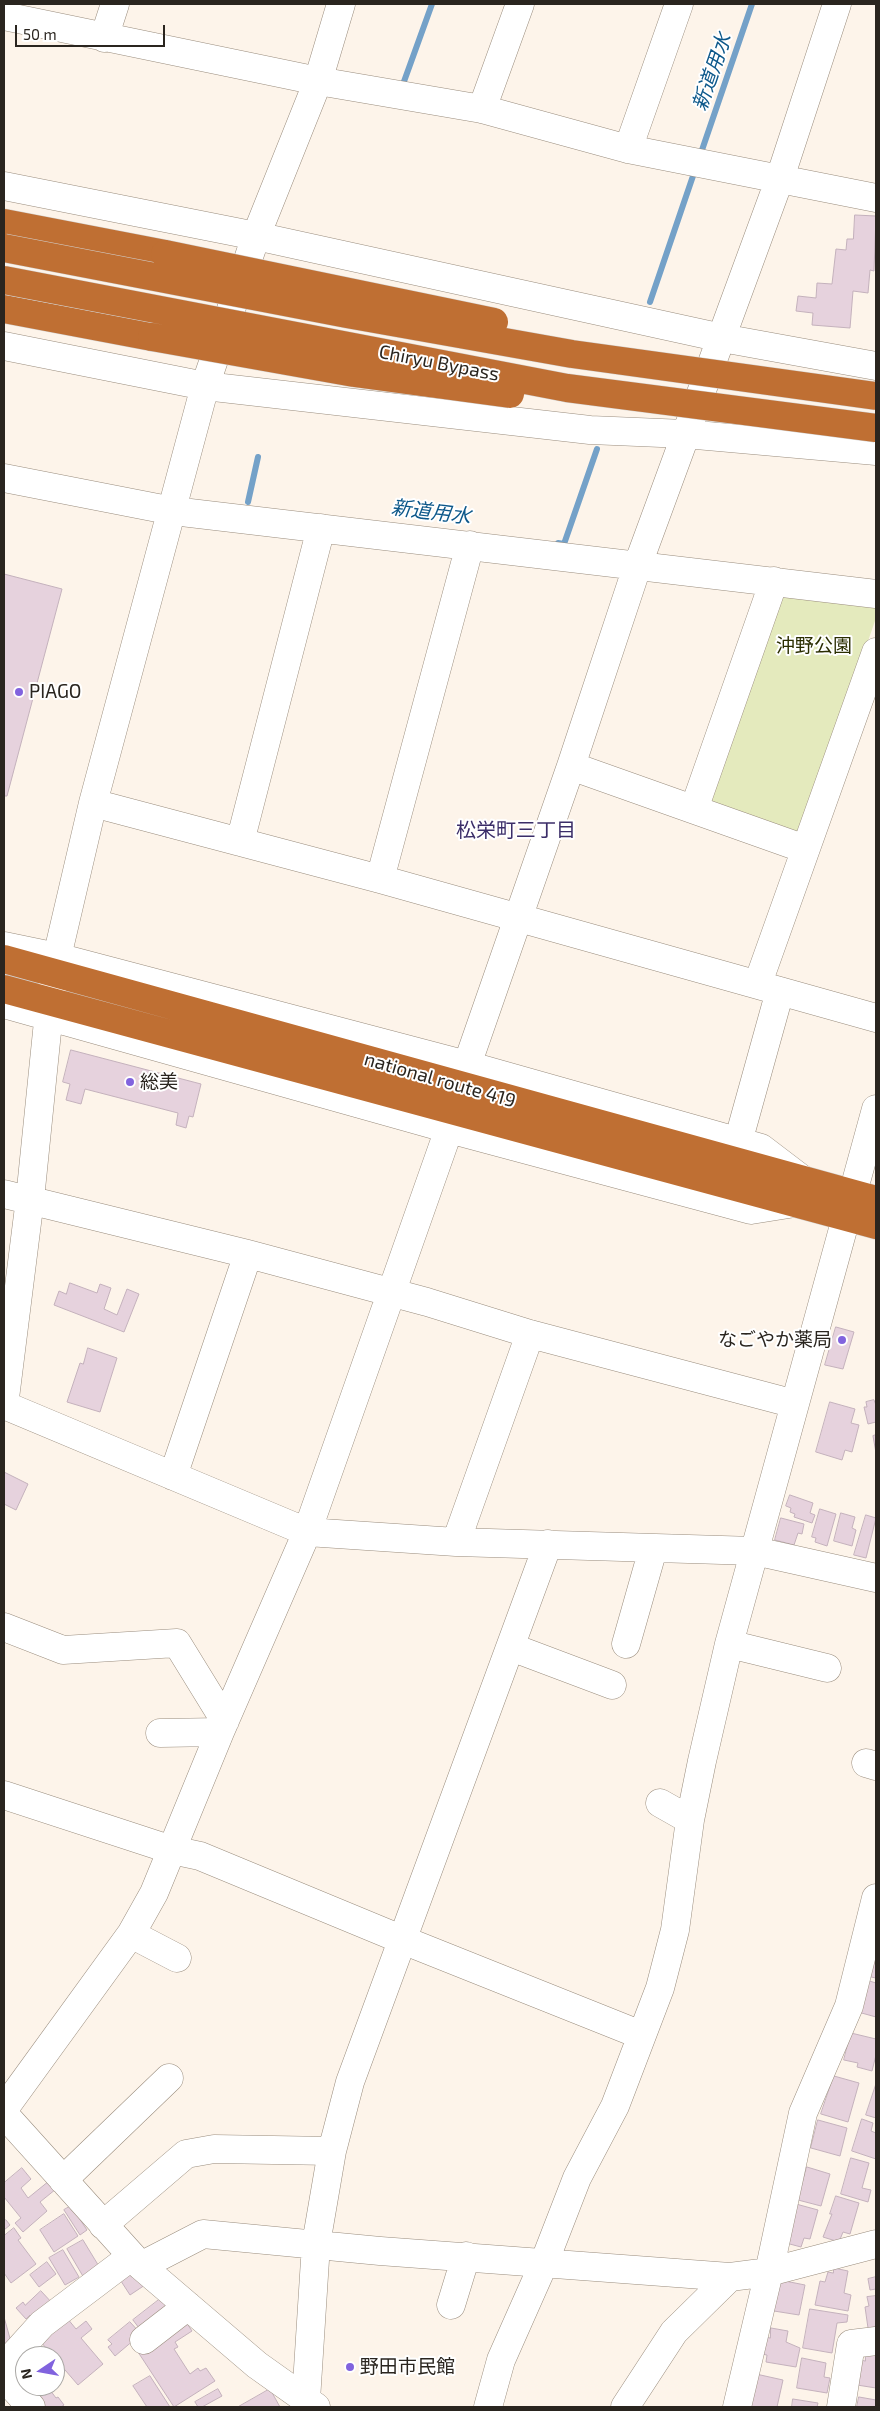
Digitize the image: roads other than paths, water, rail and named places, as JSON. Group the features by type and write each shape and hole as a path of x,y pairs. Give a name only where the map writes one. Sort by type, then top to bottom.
{"highway":[{"path":"4,223 166,254 519,327 572,354"},
{"name":"Chiryu Bypass","path":"4,248 347,314 572,354 876,396"},
{"name":"Chiryu Bypass","path":"4,280 567,388 876,428"},
{"path":"4,309 354,373 508,394 567,388"},
{"name":"national route 419","path":"4,959 56,965 799,1192"},
{"name":"national route 419","path":"4,989 49,1009 799,1192 859,1204 876,1225"}],"street":[{"path":"104,38 115,4"},
{"path":"341,4 318,81 256,236 205,386 173,511 93,802 56,965 17,1197 4,1405 307,1532 456,1542 755,1551 876,1578"},
{"path":"482,109 520,4"},
{"path":"628,148 679,4"},
{"path":"467,1065 572,766 637,567 780,178 837,4"},
{"path":"4,16 318,81 482,109 628,148 876,198"},
{"path":"4,186 256,236 722,338 876,366"},
{"path":"4,346 205,386 590,430 685,434 876,450"},
{"path":"4,478 173,511 876,594"},
{"path":"240,842 321,528"},
{"path":"380,879 470,545"},
{"path":"694,809 774,581"},
{"path":"738,1142 769,987 804,849 876,652"},
{"path":"572,766 804,849"},
{"path":"93,802 380,879 876,1018"},
{"path":"4,946 56,965 467,1065 761,1148 799,1192 751,1210 449,1129 49,1009 4,1004"},
{"path":"488,2407 501,2360 544,2263 576,2178 615,2106 660,1988 675,1930 690,1820 729,1644 795,1404 859,1204 876,1109"},
{"path":"4,2109 131,1934 154,1893 222,1726 307,1532 449,1129"},
{"path":"17,1197 248,1254 427,1302 530,1334 795,1404"},
{"path":"173,1476 248,1254"},
{"path":"456,1542 530,1334"},
{"path":"311,2404 316,2244 332,2151 350,2082 548,1544"},
{"path":"626,1644 653,1549"},
{"path":"4,1627 63,1650 177,1643 222,1726"},
{"path":"729,1644 827,1668"},
{"path":"511,1648 612,1685"},
{"path":"160,1733 222,1726"},
{"path":"4,1795 172,1850 200,1856 641,2035"},
{"path":"660,1803 690,1820"},
{"path":"737,2407 769,2272 803,2113 849,2006 876,1898"},
{"path":"131,1934 177,1958"},
{"path":"64,2180 169,2078"},
{"path":"4,2114 137,2261 257,2364 311,2404"},
{"path":"103,2225 186,2154 214,2149 332,2151"},
{"path":"4,2366 42,2324 137,2261 203,2234 730,2277 769,2272 874,2238"},
{"path":"451,2305 466,2256"},
{"path":"625,2407 674,2332 730,2277"},
{"path":"144,2340 188,2306"},
{"path":"841,2407 851,2344 876,2341"},
{"path":"4,2377 31,2407"}],"waterway":[{"path":"402,87 432,4"},
{"name":"新道用水","path":"702,150 752,4"},
{"name":"新道用水","path":"650,302 694,173"},
{"name":"新道用水","path":"558,543 564,544 597,449"},
{"path":"248,502 258,457"}],"place":[{"name":"PIAGO","path":"19,692"},
{"name":"総美","path":"130,1082"},
{"name":"なごやか薬局","path":"842,1340"},
{"name":"野田市民館","path":"350,2367"}],"district":[{"name":"松栄町三丁目","path":"516,830"}],"park label":[{"name":"沖野公園","path":"814,646"}]}
